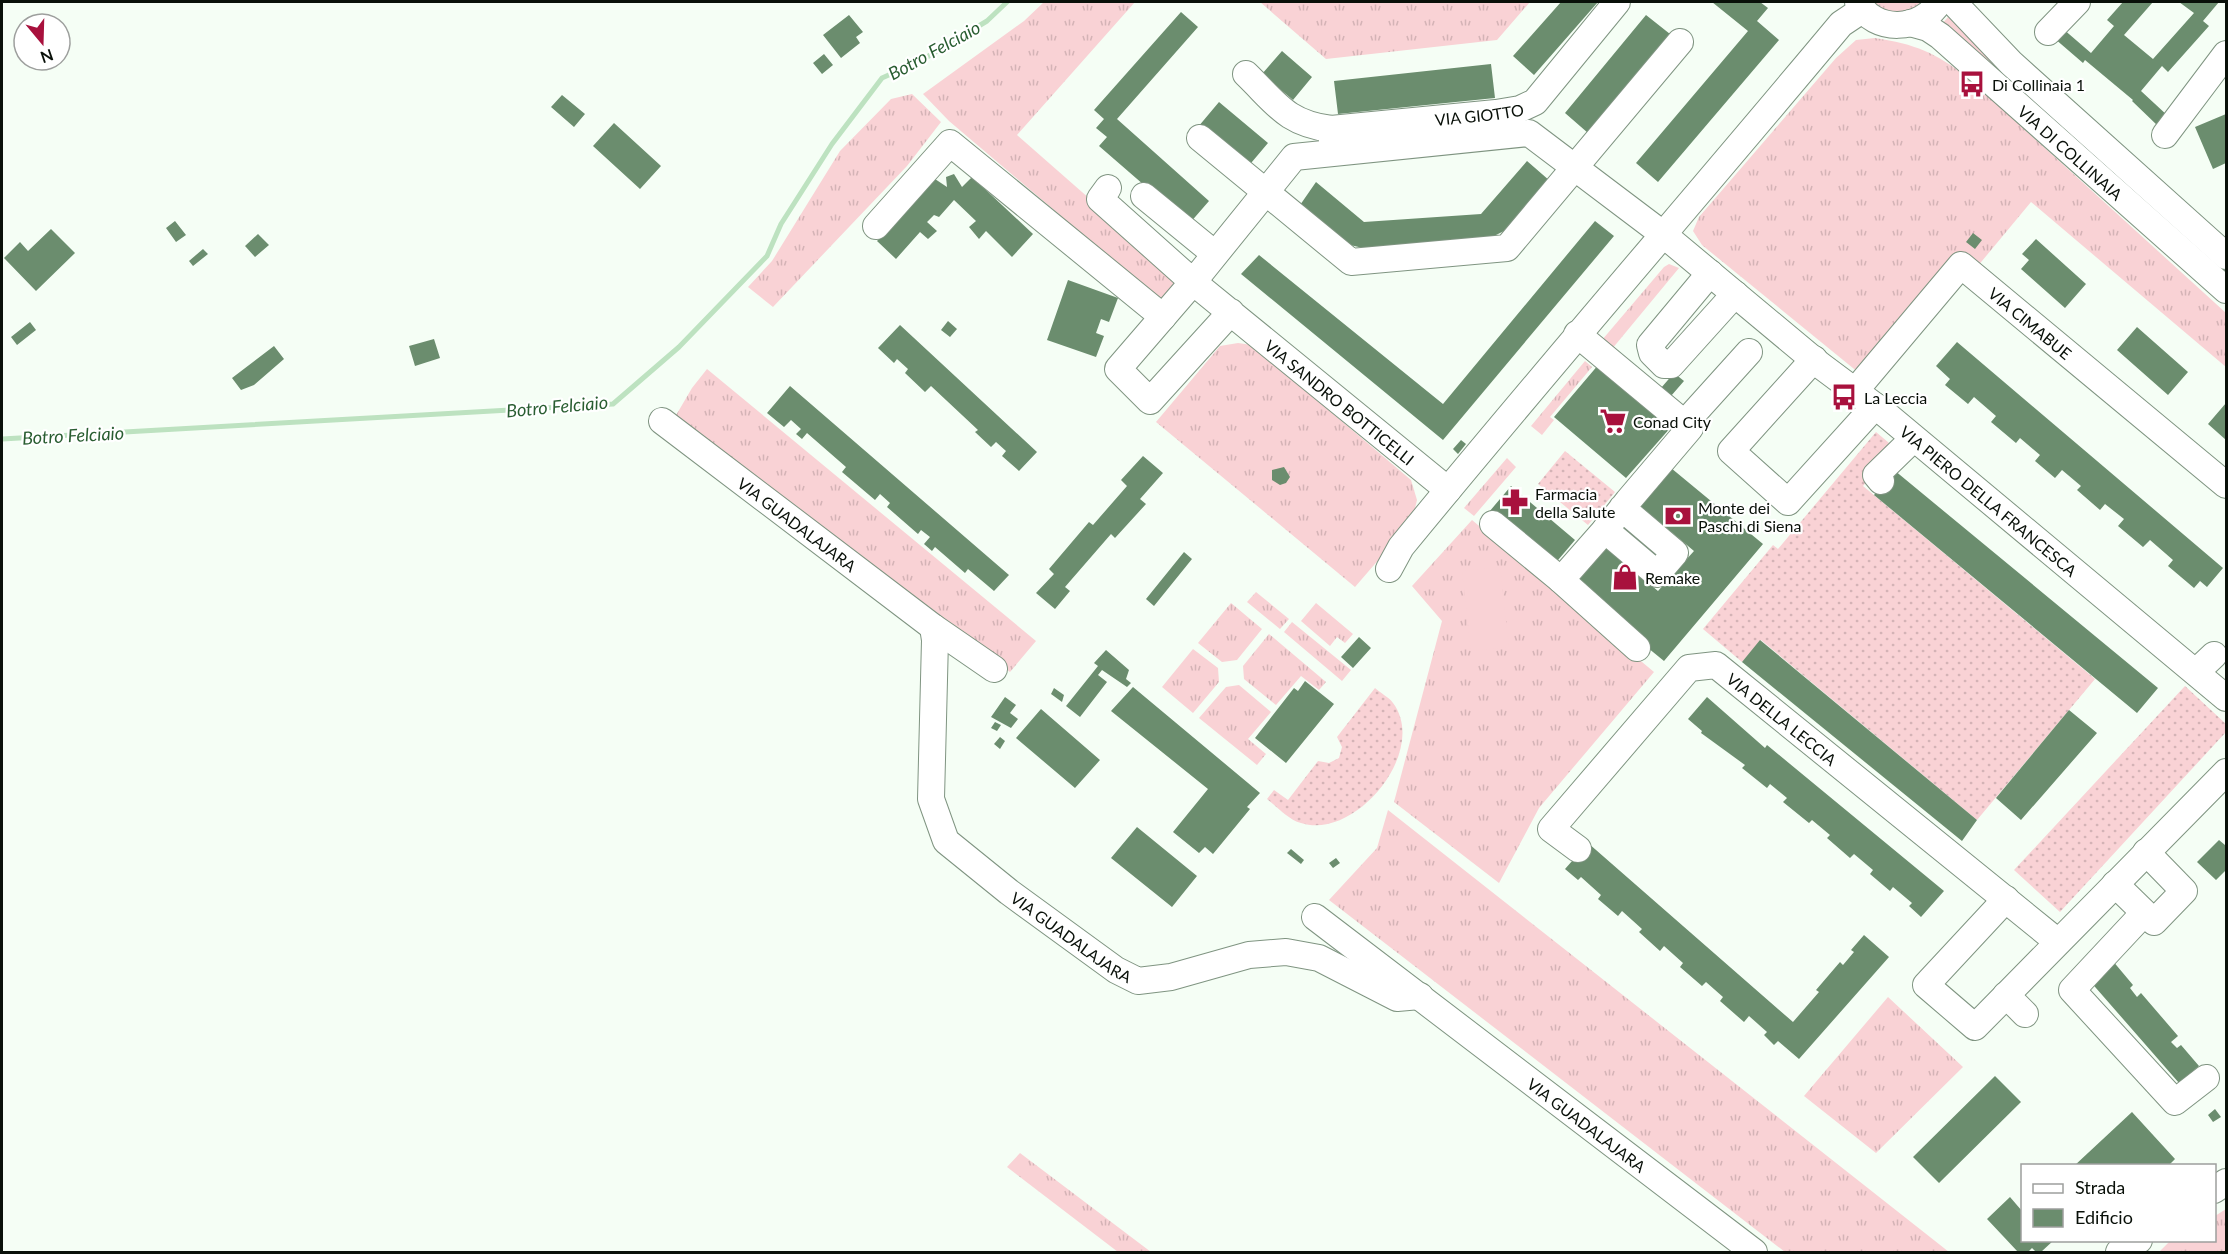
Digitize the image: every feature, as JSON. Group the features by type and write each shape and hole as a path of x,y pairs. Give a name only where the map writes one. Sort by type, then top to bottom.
{"street":[{"name":"VIA GIOTTO","path":"1502,124 1520,109 1541,97 1617,2"},
{"path":"1395,552 1841,24 1860,6 1884,24 1910,23 1925,18 1940,2"},
{"name":"VIA DI COLLINAIA","path":"1953,2 2011,63 2222,244"},
{"path":"2048,32 2077,2"},
{"name":"VIA DI COLLINAIA","path":"1910,23 1928,28 1940,36 2226,290"},
{"path":"1200,138 1351,262 1507,248 1680,42"},
{"path":"2165,135 2226,54"},
{"name":"VIA GIOTTO","path":"1246,74 1290,117 1332,141"},
{"name":"VIA GIOTTO","path":"1193,282 1294,157 1332,141 1502,124 1529,132 1664,235"},
{"path":"876,226 950,143 1162,317"},
{"path":"1099,192 1193,282 1118,369 1150,400 1231,312"},
{"path":"1144,196 1215,254"},
{"name":"VIA PIERO DELLA FRANCESCA","path":"1664,235 1814,359 1877,401 1913,439 2205,663 2226,699"},
{"name":"VIA CIMABUE","path":"1877,401 1961,265 2226,485"},
{"path":"1710,273 1650,345 1652,353 1664,365 1671,365 1735,294"},
{"name":"VIA SANDRO BOTTICELLI","path":"1193,282 1231,312 1301,378 1448,490"},
{"path":"1561,580 1690,428 1577,334"},
{"path":"1684,424 1749,352"},
{"path":"1814,359 1731,451 1788,502 1877,401"},
{"name":"VIA GUADALAJARA","path":"662,421 933,627 994,669"},
{"path":"1881,481 1876,475 1913,439"},
{"path":"1605,530 1657,574 1675,553 1622,508"},
{"path":"1493,524 1561,580 1637,648"},
{"name":"VIA GUADALAJARA","path":"933,627 931,799 946,842 1009,892 1116,970 1138,981 1171,977 1249,955 1286,952 1319,958 1397,998 1420,996"},
{"name":"VIA DELLA LECCIA","path":"1578,849 1551,830 1689,668 1716,665 2058,942"},
{"path":"2006,899 1926,985 1975,1027 2226,772"},
{"path":"2115,884 2154,922 2184,891 2146,852"},
{"path":"2144,913 2072,990 2175,1102 2206,1078"},
{"name":"VIA GUADALAJARA","path":"1315,917 1754,1252"},
{"path":"2006,995 2025,1014"}],"green space":[{"path":"1044,2 1135,2 1017,135 1180,278 1160,300 949,121 923,94 1024,21"},
{"path":"1260,2 1530,2 1497,40 1326,59"},
{"path":"1871,2 1923,2 1911,11 1898,13"},
{"path":"1948,17 2001,67 1996,72 1941,25"},
{"path":"1875,38 1902,43 1924,51 1967,77 2226,313 2226,367 2031,202 1977,267 1859,373 1702,245 1693,231 1699,217 1836,58 1856,40"},
{"path":"912,94 941,122 907,166 773,307 748,287 772,261 840,151 891,99"},
{"path":"1669,264 1679,268 1612,349 1602,340"},
{"path":"1238,343 1252,345 1411,480 1417,500 1412,521 1355,587 1156,422 1220,346"},
{"path":"1585,361 1592,367 1550,417 1554,420 1542,435 1531,426"},
{"path":"707,369 1036,641 1010,672 675,417 692,388"},
{"path":"1876,432 1895,448 1863,486 2095,679 1977,820 1761,640 1742,662 1703,629 1773,545 1778,549"},
{"path":"1565,451 1615,492 1588,525 1538,484"},
{"path":"1507,458 1516,467 1474,516 1464,508"},
{"path":"1472,520 1654,672 1539,808 1499,883 1394,802 1442,621 1412,586"},
{"path":"1500,567 1509,647 1471,651 1462,571"},
{"path":"1256,592 1289,619 1280,629 1247,602"},
{"path":"1231,603 1262,629 1237,660 1222,662 1198,643"},
{"path":"1316,603 1353,634 1345,643 1337,637 1330,646 1301,621"},
{"path":"1292,622 1351,670 1342,681 1284,632"},
{"path":"1269,634 1326,682 1319,690 1301,676 1276,705 1244,679 1243,666"},
{"path":"1193,649 1218,668 1219,682 1193,713 1162,687"},
{"path":"1239,685 1271,712 1248,739 1266,754 1257,765 1199,718 1226,687"},
{"path":"2185,686 2226,724 2226,732 2060,912 2014,870"},
{"path":"1375,688 1393,703 1402,723 1401,745 1394,767 1381,788 1363,806 1343,819 1322,825 1301,823 1283,813 1267,799 1274,790 1288,800 1318,761 1329,763 1339,758 1342,747 1337,737"},
{"path":"1388,810 1949,1252 1785,1252 1329,900 1377,848"},
{"path":"1888,997 1963,1067 1876,1153 1804,1096"},
{"path":"1020,1153 1151,1252 1118,1252 1007,1167"},
{"path":"2226,1209 2226,1252 2159,1252 2169,1242 2216,1242 2216,1215"}],"building":[{"path":"1561,2 1598,2 1534,75 1513,56"},
{"path":"1712,2 1760,2 1768,8 1757,21 1779,40 1658,182 1636,163 1748,31"},
{"path":"2123,2 2153,2 2124,35 2153,59 2194,13 2179,2 2219,2 2203,21 2209,26 2168,72 2162,66 2141,91 2168,116 2158,126 2133,100 2085,60 2083,63 2054,38 2062,28 2091,53 2114,26 2107,20"},
{"path":"1181,12 1198,27 1117,119 1209,201 1189,224 1099,146 1107,137 1096,128 1104,119 1094,110"},
{"path":"849,15 863,32 856,37 860,43 841,58 823,35"},
{"path":"1646,15 1670,34 1588,133 1565,113"},
{"path":"1282,51 1312,77 1293,100 1262,74"},
{"path":"824,54 833,65 822,74 813,63"},
{"path":"1491,64 1495,98 1338,114 1334,81"},
{"path":"562,95 585,114 574,127 551,107"},
{"path":"1219,102 1268,143 1246,169 1198,127"},
{"path":"2226,114 2226,163 2213,169 2195,127"},
{"path":"614,123 661,166 640,189 593,146"},
{"path":"1527,161 1550,181 1510,228 1488,239 1367,249 1346,244 1298,208 1316,182 1364,222 1481,214"},
{"path":"954,174 962,187 972,177 1033,234 1012,257 986,231 979,239 969,227 976,221 954,200 939,217 934,215 927,222 937,231 928,239 920,232 896,259 877,241 935,179 947,187 946,177"},
{"path":"175,221 186,235 176,242 166,228"},
{"path":"1595,221 1614,236 1443,440 1241,274 1259,255 1443,404"},
{"path":"51,229 75,253 36,291 4,258 20,242 28,251"},
{"path":"1973,233 1982,240 1975,249 1966,242"},
{"path":"258,234 269,245 255,257 245,246"},
{"path":"2036,239 2086,284 2065,308 2021,269 2029,260 2022,254"},
{"path":"203,249 208,254 193,266 189,261"},
{"path":"1068,280 1118,298 1109,322 1101,319 1096,333 1104,336 1096,357 1047,340"},
{"path":"948,321 957,329 950,337 941,330"},
{"path":"30,322 36,330 17,345 11,337"},
{"path":"900,325 1037,452 1019,471 1002,456 1006,451 996,442 991,447 975,432 978,430 931,386 925,392 905,373 908,369 897,359 894,363 878,348"},
{"path":"2137,327 2188,372 2168,395 2117,350"},
{"path":"434,339 440,358 415,366 409,346"},
{"path":"1957,342 2223,568 2207,587 2200,581 2194,588 2168,566 2173,560 2150,540 2143,547 2118,526 2124,519 2105,504 2100,510 2077,490 2081,486 2062,470 2055,478 2035,461 2040,455 2020,438 2016,443 1991,422 1996,416 1974,397 1968,404 1945,385 1950,379 1936,366"},
{"path":"274,346 284,359 254,385 241,390 232,378"},
{"name":"Conad City","path":"1599,364 1672,426 1626,478 1554,417"},
{"path":"1674,373 1684,381 1671,396 1661,388"},
{"path":"790,386 1009,575 994,591 968,569 965,573 935,547 932,551 924,544 930,537 921,530 918,534 887,507 890,503 880,494 875,500 842,472 846,467 807,433 802,439 796,434 801,429 791,420 784,427 767,413"},
{"path":"2226,403 2226,440 2208,424"},
{"path":"1461,440 1466,444 1458,454 1453,449"},
{"path":"1143,456 1163,473 1140,499 1146,504 1115,538 1111,534 1065,587 1070,591 1055,609 1036,593 1054,574 1049,569 1089,522 1093,525 1127,486 1121,480"},
{"path":"1284,467 1290,477 1286,483 1280,485 1272,480 1272,470"},
{"path":"1671,468 1763,544 1664,661 1572,586 1605,547 1658,591 1694,551 1639,505"},
{"path":"1894,470 2158,688 2137,713 1874,495"},
{"path":"1511,486 1575,540 1553,566 1489,512"},
{"path":"1184,552 1192,559 1154,606 1146,599"},
{"path":"1359,637 1371,648 1353,668 1341,657"},
{"path":"1760,640 1977,820 1962,841 1742,662"},
{"path":"1106,650 1129,670 1126,679 1131,683 1127,687 1102,670 1098,675 1107,682 1080,717 1066,706 1098,666 1094,663"},
{"path":"1305,681 1334,704 1286,763 1255,738 1294,688 1298,691"},
{"path":"1133,687 1260,793 1247,807 1250,809 1213,854 1205,847 1199,853 1173,832 1208,789 1111,711"},
{"path":"1054,688 1064,695 1062,702 1051,694"},
{"path":"1005,697 1016,705 1010,713 1018,719 1011,728 991,717"},
{"path":"1707,697 1765,748 1767,745 1944,891 1921,917 1909,906 1912,903 1893,887 1890,891 1870,874 1873,870 1854,854 1850,858 1827,838 1830,835 1812,820 1809,823 1783,802 1787,798 1770,784 1767,788 1742,768 1745,765 1701,733 1702,731 1688,719"},
{"path":"1041,709 1100,760 1075,788 1016,738"},
{"path":"2069,710 2097,733 2021,820 1996,798"},
{"path":"995,722 1001,725 997,731 991,728"},
{"path":"1000,737 1005,741 1000,749 994,744"},
{"path":"1137,827 1197,876 1172,907 1111,858"},
{"path":"2219,840 2226,844 2226,870 2216,880 2197,862"},
{"path":"1588,843 1793,1022 1819,992 1816,990 1840,962 1843,965 1854,952 1851,950 1864,935 1889,957 1799,1059 1778,1041 1774,1045 1764,1035 1767,1032 1749,1016 1744,1022 1720,1001 1723,997 1706,982 1702,986 1680,967 1683,963 1664,946 1660,951 1639,932 1642,929 1622,911 1618,916 1598,899 1601,895 1581,877 1578,880 1565,869"},
{"path":"1291,849 1304,860 1301,864 1287,853"},
{"path":"1336,858 1340,863 1333,868 1329,863"},
{"path":"2112,960 2133,985 2130,988 2137,997 2141,993 2178,1036 2171,1042 2177,1048 2181,1045 2199,1066 2179,1083 2089,980"},
{"path":"1995,1076 2021,1102 1939,1183 1913,1157"},
{"path":"2215,1109 2221,1117 2213,1122 2208,1115"},
{"path":"2132,1112 2175,1159 2170,1164 2076,1164"},
{"path":"2010,1197 2021,1210 2021,1242 2052,1242 2041,1252 2036,1252 2032,1248 2028,1252 2018,1252 1987,1219"}],"waterway":[{"name":"Botro Felciaio","path":"2,439 613,404 679,347 767,256 781,224 832,144 882,78 922,60 987,21 1007,2"}],"place":[{"name":"Di Collinaia 1","path":"1972,84"},
{"name":"La Leccia","path":"1844,397"},
{"name":"Conad City","path":"1613,421"},
{"name":"Farmacia della Salute","path":"1515,502"},
{"name":"Monte dei Paschi di Siena","path":"1678,516"},
{"name":"Remake","path":"1625,577"}]}
